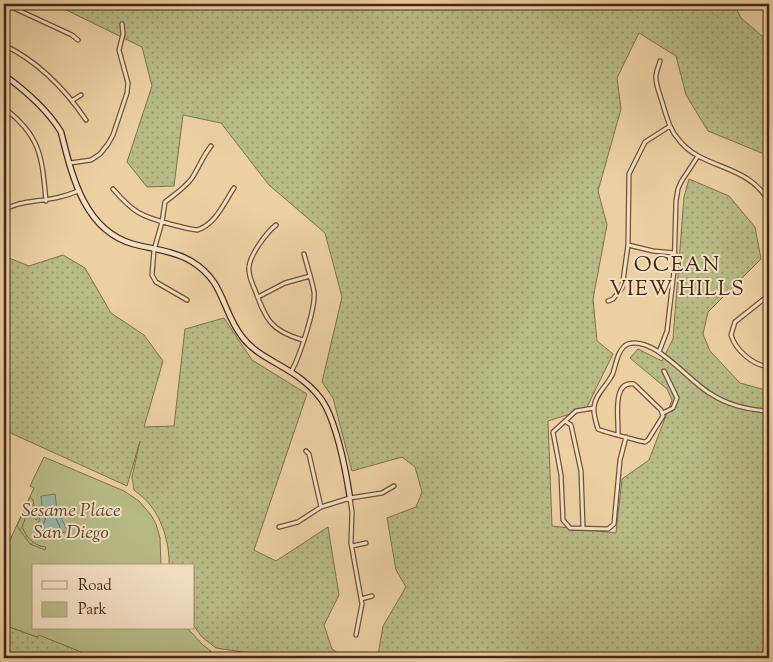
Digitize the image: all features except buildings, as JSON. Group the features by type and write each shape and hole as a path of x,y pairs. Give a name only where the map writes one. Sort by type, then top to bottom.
{"street":[{"path":"4,8 5,4 72,35 78,40"},
{"path":"763,4 769,10"},
{"path":"70,163 91,160 100,154 113,134 127,93 128,83 119,50 123,34 122,24"},
{"path":"4,45 35,64 72,100 86,120"},
{"path":"660,61 655,77 670,126 679,142 698,156 738,173 758,187 769,200"},
{"path":"4,75 19,86 50,115 61,132 78,191 91,215 105,230 127,242 174,254 191,261 208,275 222,294 235,327 242,337 260,354 291,372 326,405 335,430 352,512 352,546 362,609 356,635"},
{"path":"72,100 81,95"},
{"path":"4,108 25,126 35,141 43,166 46,201"},
{"path":"608,301 613,299 622,288 628,245 629,174 645,142 670,126"},
{"path":"187,300 156,282 152,275 154,250 162,222 165,202 180,192 193,177 204,154 211,146"},
{"path":"659,352 667,331 675,253 678,189 698,156"},
{"path":"4,176 6,208 22,203 46,201 78,191"},
{"path":"114,189 128,206 137,213 162,222 192,229 203,228 216,217 234,188"},
{"path":"276,225 270,230 250,260 248,272 267,316 275,328 288,336 303,340"},
{"path":"628,245 653,251 675,253"},
{"path":"291,372 300,356 314,303 314,293 304,254"},
{"path":"258,297 285,283 310,276"},
{"path":"769,301 768,296 735,322 732,335 732,339 751,360 756,364 769,367"},
{"path":"663,413 662,420 648,440 641,441 618,434 602,433 598,429 594,408 596,399 610,379 621,350 628,344 641,342 659,352 698,386 718,399 741,407 769,411"},
{"path":"663,413 673,408 677,398 664,371"},
{"path":"618,434 618,396 624,386 628,384 634,384 663,413"},
{"path":"594,408 576,411 553,432 561,475 563,520 570,528 608,529 614,524 620,460 626,437"},
{"path":"565,420 571,425 581,470 583,527"},
{"path":"306,451 310,454 321,507"},
{"path":"279,527 298,522 321,507 350,498 382,492 394,486"},
{"path":"352,546 366,543"},
{"path":"361,599 372,596"}],"green space":[{"path":"54,4 734,4 741,18 769,42 769,156 708,131 686,95 676,56 639,33 617,78 621,109 598,191 607,225 593,299 597,341 613,354 586,409 548,421 552,526 616,533 622,479 649,460 672,400 667,389 630,358 638,349 662,361 673,339 684,197 689,179 729,196 755,227 761,259 708,312 703,334 710,351 740,383 769,391 769,658 367,658 378,655 383,626 406,587 396,570 387,518 416,507 422,492 415,467 402,457 352,471 333,398 322,382 342,297 325,233 269,185 221,123 183,115 174,186 147,187 127,162 152,86 142,47"},
{"path":"63,255 85,268 111,313 144,335 163,361 144,427 174,426 185,329 224,318 252,360 307,394 254,550 276,561 328,527 339,595 324,625 332,649 345,658 262,658 250,653 216,648 202,637 195,627 195,564 169,564 167,542 159,519 143,497 134,490 132,477 140,441 127,486 4,430 4,256 29,266"},
{"name":"Sesame Place San Diego","path":"44,457 124,491 139,501 156,524 160,538 161,564 32,564 32,630 189,630 211,651 208,658 96,658 39,635 37,637 4,625 4,553 34,488 30,486"},
{"path":"30,497 33,500 35,511 39,517 36,520 31,513 27,514 22,527 31,541 46,547 45,550 30,544 17,526"},
{"path":"4,625 37,637 39,634 96,658 4,658"}],"water":[{"path":"55,494 57,510 68,531 53,536 35,534 42,510 41,496"}],"district":[{"name":"OCEAN VIEW HILLS","path":"677,276"}]}
